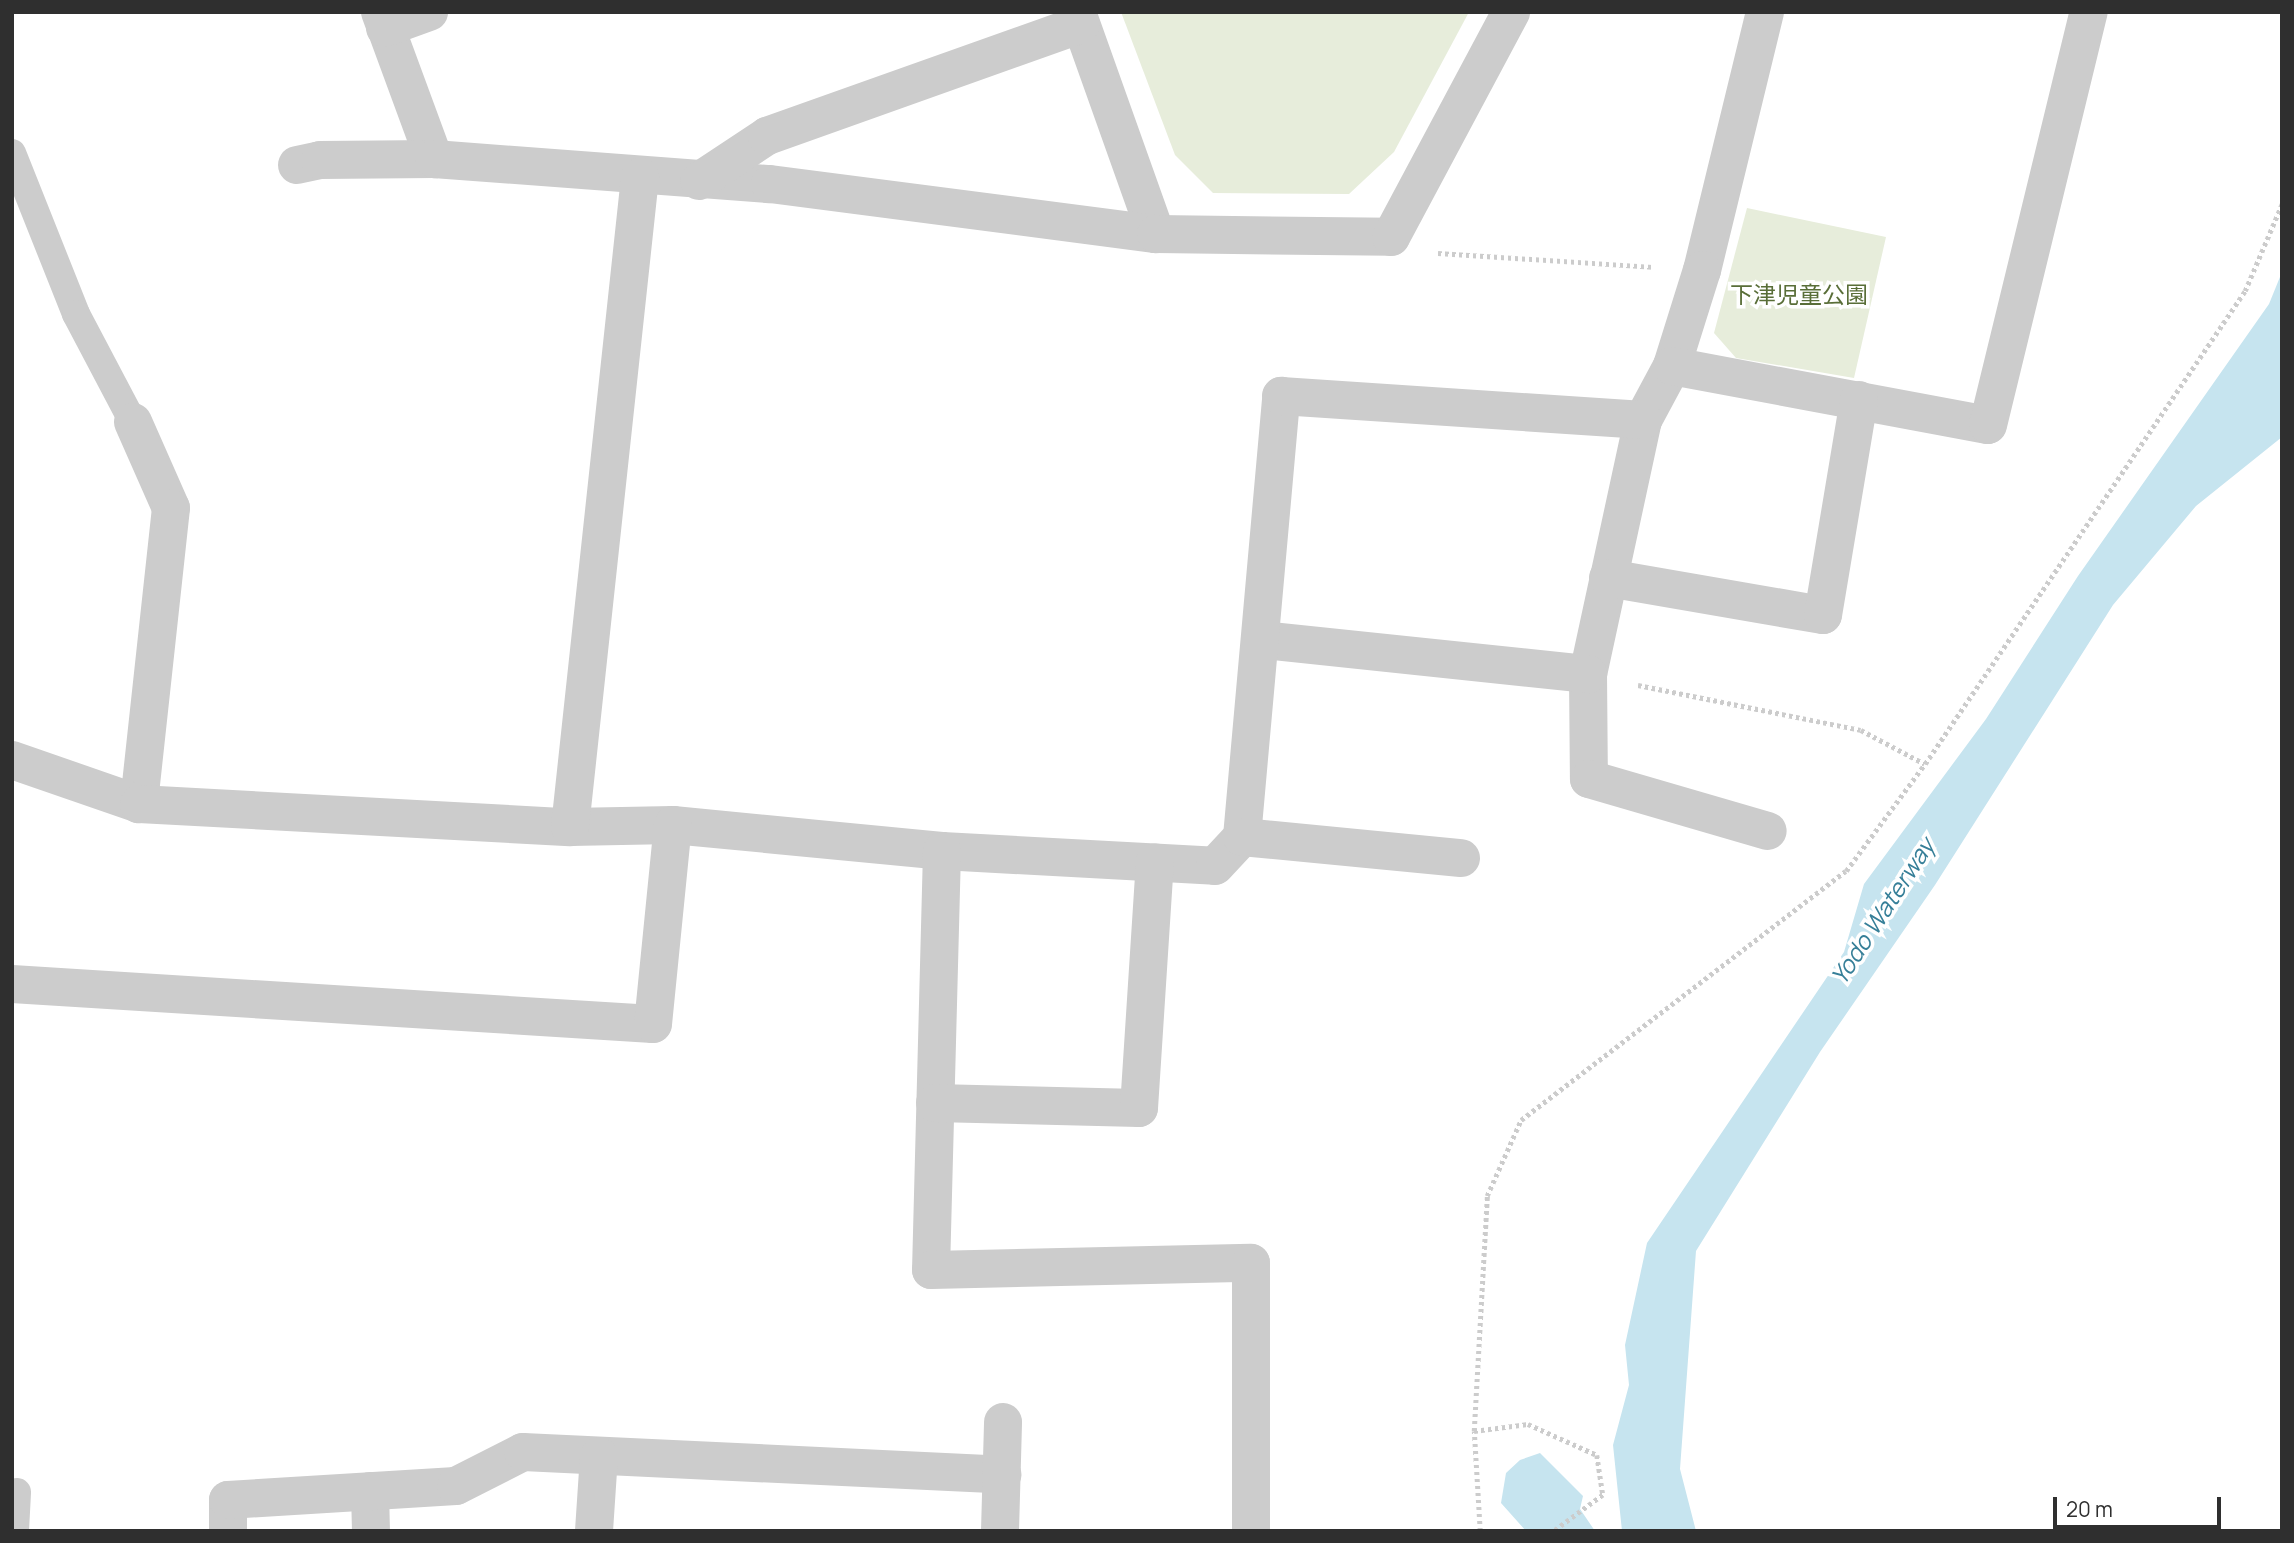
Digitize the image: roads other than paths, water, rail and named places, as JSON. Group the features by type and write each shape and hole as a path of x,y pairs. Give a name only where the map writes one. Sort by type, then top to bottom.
{"street":[{"path":"429,12 382,20 433,159"},
{"path":"297,166 320,160 433,159 640,177 770,184 1156,234 1391,237 1511,12"},
{"path":"1765,12 1702,270 1672,366 1643,420 1588,674 1589,779 1768,831"},
{"path":"1672,366 1989,425 2089,12"},
{"path":"699,181 767,136 1079,18 1156,234"},
{"path":"570,827 640,177"},
{"path":"12,760 139,804 570,827 673,825 942,851 1215,866 1242,837 1263,640 1281,396 1643,420"},
{"path":"1608,578 1823,615 1859,400"},
{"path":"133,422 171,508 139,804"},
{"path":"1263,640 1588,674"},
{"path":"12,984 653,1024 673,825"},
{"path":"1242,837 1461,858"},
{"path":"942,851 931,1270 1251,1264 1251,1531"},
{"path":"935,1103 1139,1108 1155,863"},
{"path":"1000,1531 1003,1422"},
{"path":"228,1531 229,1500 456,1486 523,1452 1002,1475"},
{"path":"594,1531 599,1456"},
{"path":"370,1491 371,1531"}],"lane":[{"path":"12,153 76,314 133,422"},
{"path":"15,1531 17,1492"}],"water":[{"name":"Yodo Waterway","path":"2282,272 2282,437 2196,506 2113,605 1935,885 1820,1052 1696,1251 1680,1469 1696,1531 1622,1531 1613,1445 1629,1385 1625,1345 1647,1243 1844,952 1864,884 1986,719 2078,576 2269,304"},
{"path":"1540,1453 1583,1496 1580,1509 1595,1531 1526,1531 1501,1503 1506,1473 1520,1460"}],"park label":[{"name":"下津児童公園","path":"1799,294"}]}
